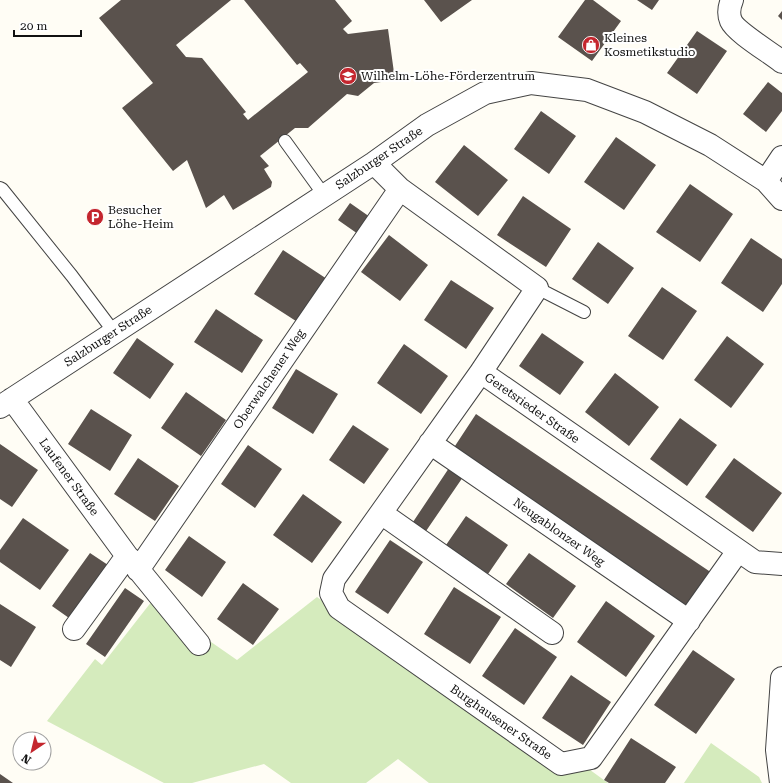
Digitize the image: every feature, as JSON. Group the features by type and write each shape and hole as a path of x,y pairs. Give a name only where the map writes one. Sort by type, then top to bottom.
{"street":[{"path":"732,0 730,15 732,22 738,30 782,62"},
{"name":"Salzburger Straße","path":"6,403 374,163 427,125 485,93 530,83 588,90 645,112 710,145 766,181 782,199"},
{"path":"766,181 782,157"},
{"path":"374,163 400,189 537,288"},
{"name":"Oberwalchener Weg","path":"133,563 400,189"},
{"name":"Geretsrieder Straße","path":"537,288 481,372 755,562 782,564"},
{"name":"Burghausener Straße","path":"481,372 334,579 331,593 339,608 561,764 591,758 738,551"},
{"name":"Laufener Straße","path":"6,403 199,644"},
{"name":"Neugablonzer Weg","path":"430,443 689,621"},
{"path":"381,513 552,633"},
{"path":"74,629 133,563"},
{"path":"781,783 777,750 782,678"}],"lane":[{"path":"285,141 324,195"},
{"path":"0,188 72,276 114,332"},
{"path":"537,288 584,312"}],"green space":[{"path":"317,597 557,768 586,767 608,783 429,783 398,759 366,783 291,783 264,764 192,783 164,783 47,721 95,659 102,665 152,601 237,660"},
{"path":"711,743 759,777 762,783 684,783"}],"building":[{"path":"121,0 231,0 176,45 186,57 202,58 246,112 243,114 248,120 308,72 300,63 297,65 244,0 335,0 352,21 343,29 348,34 388,29 395,80 374,83 358,96 347,94 308,128 295,128 260,156 269,166 264,169 272,182 271,187 233,210 224,195 206,208 187,160 173,171 122,108 153,83 99,18"},
{"path":"424,0 472,0 441,22"},
{"path":"585,0 593,0 621,21 592,61 558,37"},
{"path":"637,0 659,0 652,10"},
{"path":"782,11 782,20 778,16"},
{"path":"697,31 727,51 697,94 667,73"},
{"path":"768,82 782,93 782,111 766,132 743,114"},
{"path":"541,111 576,136 549,174 514,149"},
{"path":"616,137 656,165 624,210 584,182"},
{"path":"464,145 508,180 478,216 435,182"},
{"path":"690,184 733,214 700,262 656,232"},
{"path":"523,196 571,229 546,267 497,235"},
{"path":"350,203 370,217 358,234 338,220"},
{"path":"389,235 428,265 400,301 361,272"},
{"path":"751,238 782,259 782,284 763,312 721,283"},
{"path":"598,242 634,268 608,304 572,279"},
{"path":"283,250 327,279 299,323 254,294"},
{"path":"451,280 494,308 466,349 424,320"},
{"path":"662,287 697,311 663,360 628,336"},
{"path":"216,309 263,340 242,373 194,342"},
{"path":"542,333 584,362 560,395 519,366"},
{"path":"727,336 764,364 731,408 694,380"},
{"path":"137,338 174,364 150,399 113,373"},
{"path":"404,344 448,376 421,414 377,383"},
{"path":"296,369 338,394 313,434 272,408"},
{"path":"615,373 659,407 629,446 585,412"},
{"path":"186,392 226,420 201,456 161,428"},
{"path":"91,409 132,435 110,471 68,444"},
{"path":"476,414 712,573 688,609 453,449"},
{"path":"680,418 717,445 687,486 650,459"},
{"path":"353,425 389,449 364,484 329,460"},
{"path":"0,444 38,470 12,507 0,499"},
{"path":"248,445 282,469 255,508 221,484"},
{"path":"138,458 179,486 155,521 114,494"},
{"path":"734,458 782,493 753,532 705,497"},
{"path":"449,468 463,477 424,534 411,525"},
{"path":"303,494 342,522 312,563 273,535"},
{"path":"466,516 508,545 488,574 446,545"},
{"path":"23,518 69,550 40,590 0,562 0,550"},
{"path":"189,536 226,562 202,597 165,570"},
{"path":"390,540 423,562 388,614 355,592"},
{"path":"90,553 108,565 69,618 52,606"},
{"path":"529,553 576,586 553,618 506,584"},
{"path":"243,583 279,609 253,645 217,619"},
{"path":"454,587 501,617 470,664 424,634"},
{"path":"125,588 144,601 105,657 86,644"},
{"path":"606,601 655,636 626,677 577,642"},
{"path":"0,604 36,627 11,667 0,660"},
{"path":"515,628 557,657 524,705 482,676"},
{"path":"693,650 735,679 696,734 654,705"},
{"path":"571,675 611,702 583,745 542,718"},
{"path":"631,738 676,767 665,783 609,783 604,780"},
{"path":"0,774 13,783 0,783"}],"place":[{"name":"Kleines Kosmetikstudio","path":"591,45"},
{"name":"Wilhelm-Löhe-Förderzentrum","path":"348,76"},
{"name":"Besucher Löhe-Heim","path":"95,217"}]}
